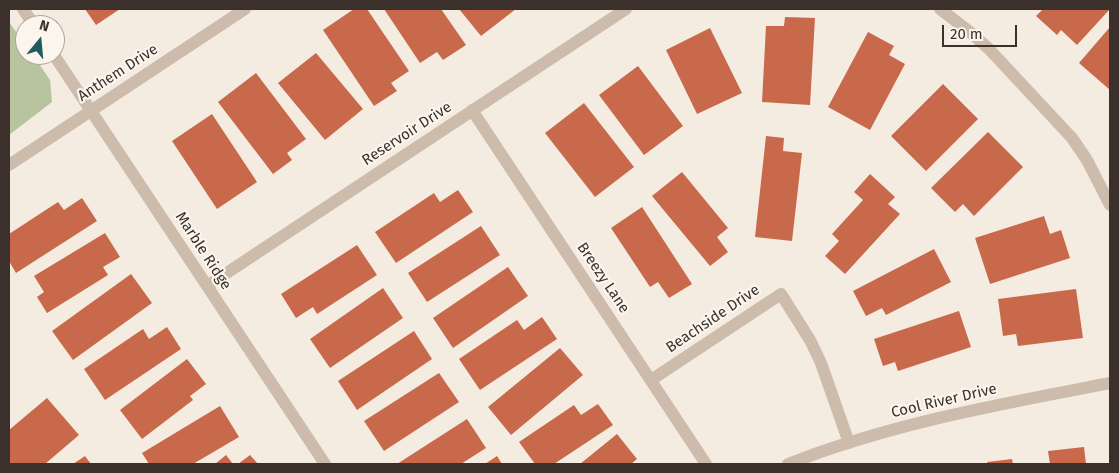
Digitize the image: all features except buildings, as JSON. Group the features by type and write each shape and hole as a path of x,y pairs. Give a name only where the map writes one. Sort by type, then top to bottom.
{"street":[{"name":"Anthem Drive","path":"9,165 244,9"},
{"name":"Reservoir Drive","path":"206,286 626,9"},
{"path":"940,9 989,49 1072,138 1087,160 1110,205"},
{"name":"Marble Ridge","path":"61,65 325,464"},
{"name":"Breezy Lane","path":"472,110 706,464"},
{"name":"Beachside Drive","path":"651,380 781,294 810,340 821,363 849,443"},
{"name":"Cool River Drive","path":"788,464 849,443 940,417 1110,383"}],"green space":[{"path":"9,22 15,30 15,65 40,65 50,80 52,102 9,135"}]}
